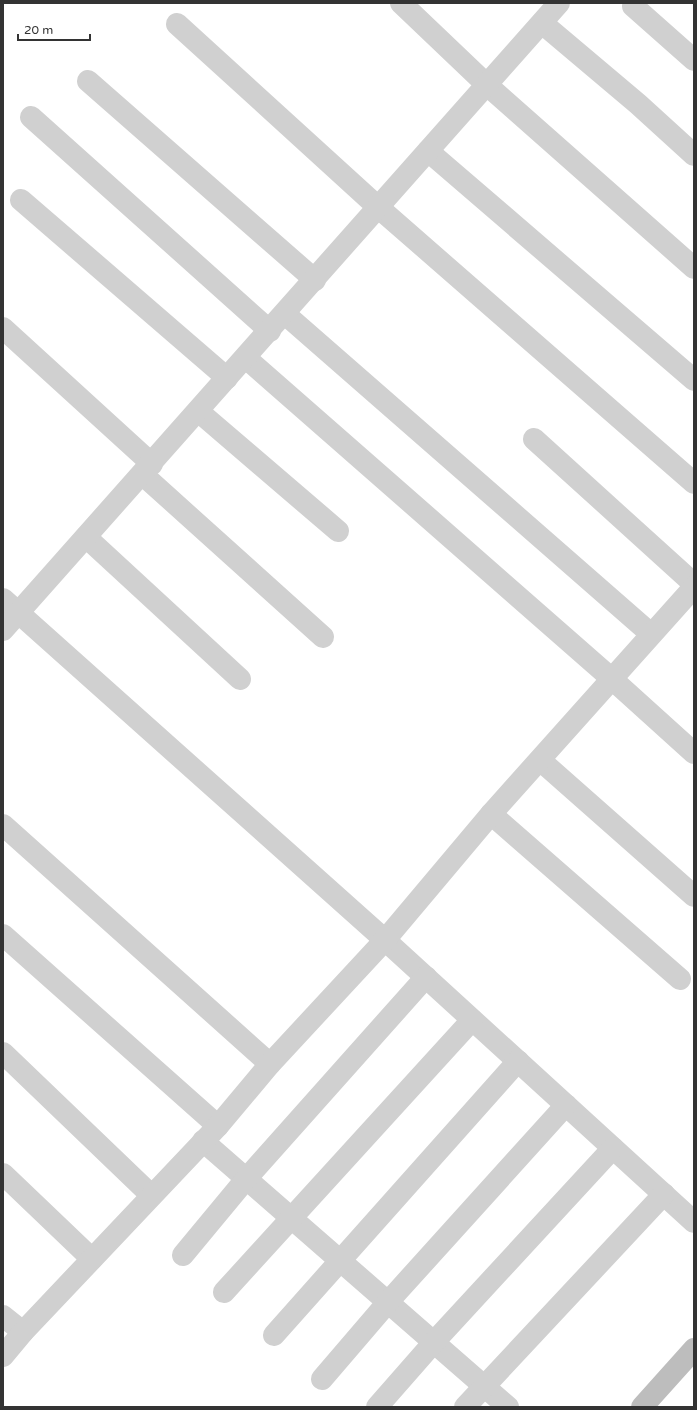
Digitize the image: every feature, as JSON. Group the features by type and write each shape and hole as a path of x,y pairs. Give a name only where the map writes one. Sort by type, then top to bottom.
{"main road":[{"path":"642,1407 694,1349"}],"street":[{"path":"401,3 487,85 694,268"},
{"path":"3,630 560,3"},
{"path":"633,6 694,60"},
{"path":"542,23 638,104 694,155"},
{"path":"177,24 379,208 694,483"},
{"path":"88,81 315,280"},
{"path":"31,118 270,330"},
{"path":"428,151 694,380"},
{"path":"21,200 227,378"},
{"path":"285,314 651,634"},
{"path":"3,328 147,469 323,637"},
{"path":"246,358 612,679 694,753"},
{"path":"198,411 338,531"},
{"path":"3,1356 23,1332 151,1195 218,1126 270,1064 385,940 491,814 651,634 692,595 534,439"},
{"path":"86,537 240,679"},
{"path":"3,598 426,977 694,1222"},
{"path":"540,760 694,896"},
{"path":"491,814 680,979"},
{"path":"3,825 270,1064"},
{"path":"3,935 218,1126"},
{"path":"183,1255 246,1179 426,977"},
{"path":"224,1292 472,1020"},
{"path":"3,1053 151,1195"},
{"path":"274,1335 518,1061"},
{"path":"322,1379 388,1302 566,1105"},
{"path":"203,1141 508,1407"},
{"path":"377,1407 434,1342 613,1148"},
{"path":"3,1174 92,1259"},
{"path":"465,1407 664,1194"},
{"path":"3,1316 23,1332"}]}
